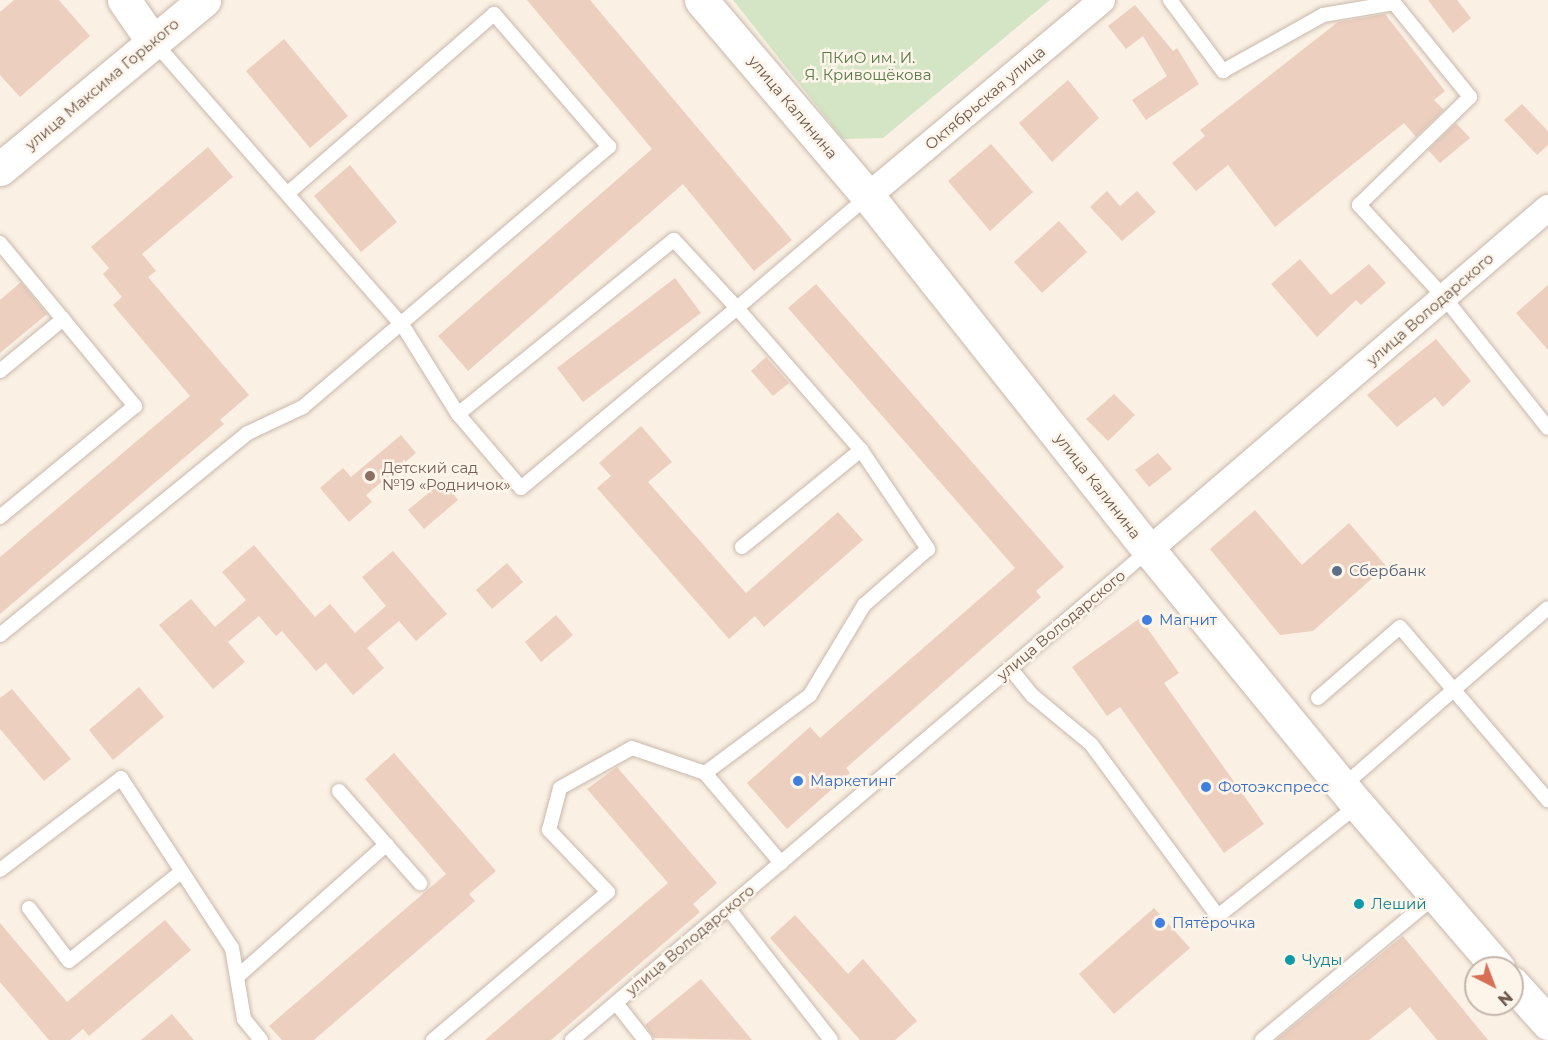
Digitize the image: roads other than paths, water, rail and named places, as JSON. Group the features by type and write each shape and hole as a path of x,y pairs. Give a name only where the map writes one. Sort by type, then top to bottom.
{"main road":[{"path":"124,0 153,42"},
{"name":"улица Максима Горького","path":"0,169 204,0"},
{"name":"улица Калинина","path":"701,0 868,196 1149,550 1434,897 1487,956"},
{"path":"1524,996 1548,1023"}],"street":[{"name":"Октябрьская улица","path":"868,196 1102,0"},
{"name":"улица Володарского","path":"1149,550 1548,208"}],"lane":[{"path":"1170,0 1223,71 1323,15 1394,3 1470,97 1359,204 1444,297 1548,428"},
{"path":"0,635 248,433 303,407 403,326 609,147 494,14 287,194"},
{"path":"153,42 403,326 458,414 520,488 868,196"},
{"path":"458,414 674,240 737,308 861,450 928,549 864,605 810,695 705,773"},
{"path":"0,243 135,406 0,517"},
{"path":"0,371 63,319"},
{"path":"742,547 861,450"},
{"name":"улица Володарского","path":"572,1040 1149,550"},
{"path":"1010,668 1033,696 1091,744 1218,916 1350,795 1454,691 1548,608"},
{"path":"1318,698 1400,627 1548,801"},
{"path":"433,1040 608,892 549,830 560,788 632,748 705,773 781,863"},
{"path":"0,870 121,778 231,948 244,1019 261,1040"},
{"path":"339,791 420,883"},
{"path":"237,977 387,844"},
{"path":"29,908 69,961 182,871"},
{"path":"1262,1040 1434,897"},
{"path":"728,908 831,1040"},
{"path":"616,1002 645,1040"}],"place":[{"name":"Детский сад №19 «Родничок»","path":"370,476"},
{"name":"Сбербанк","path":"1337,571"},
{"name":"Магнит","path":"1147,620"},
{"name":"Маркетинг","path":"798,781"},
{"name":"Фотоэкспресс","path":"1206,787"},
{"name":"Леший","path":"1359,904"},
{"name":"Пятёрочка","path":"1160,923"},
{"name":"Чуды","path":"1290,960"}],"park label":[{"name":"ПКиО им. И. Я. Кривощёкова","path":"868,66"}]}
